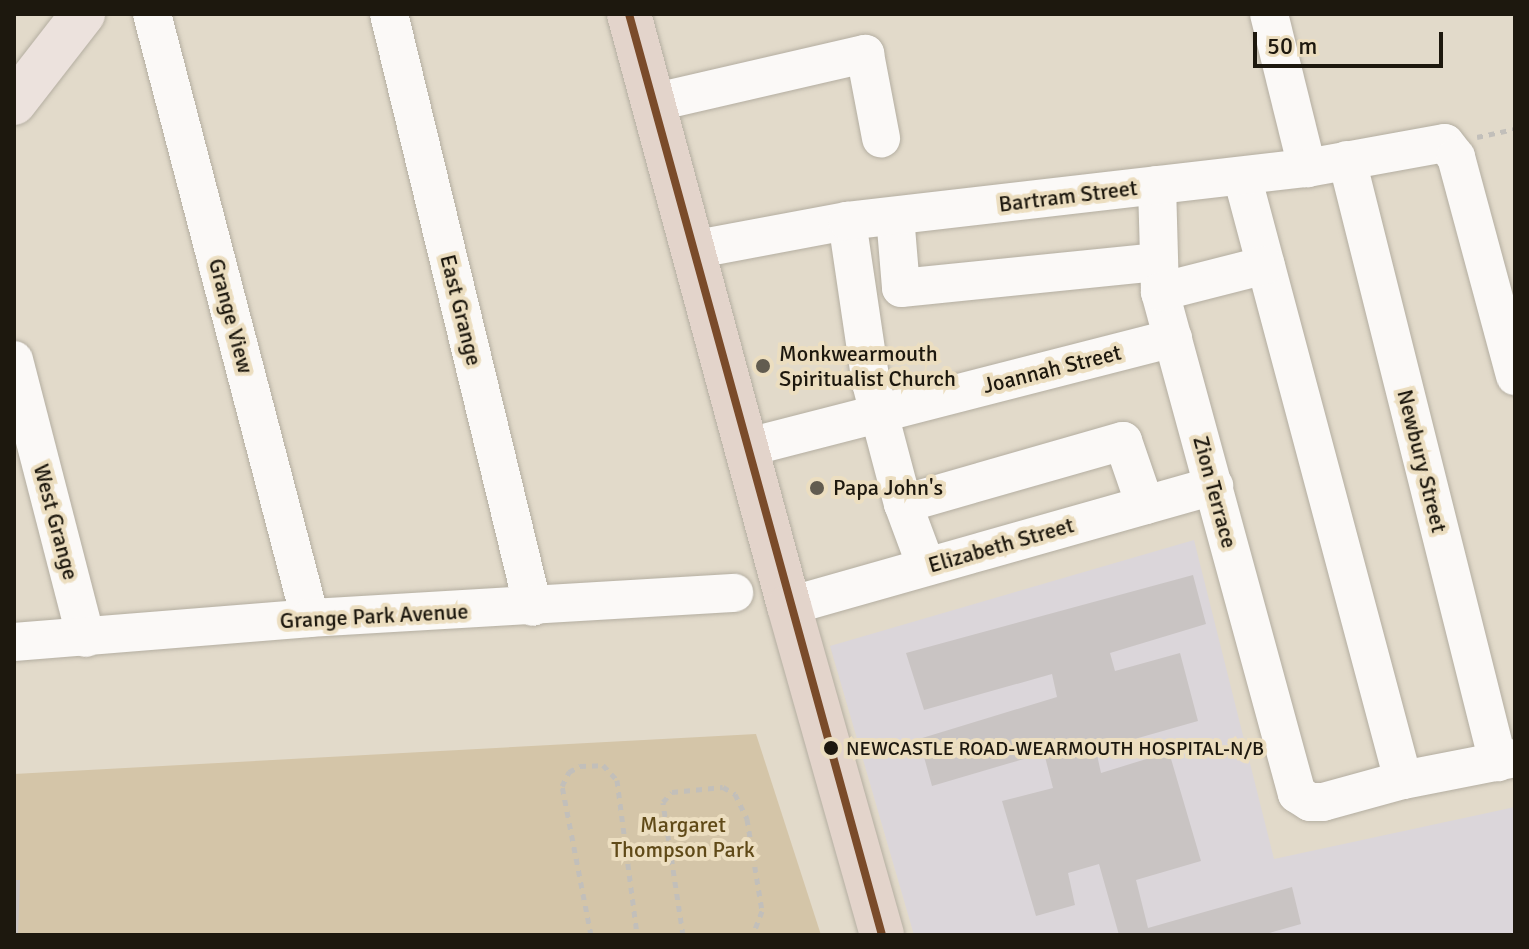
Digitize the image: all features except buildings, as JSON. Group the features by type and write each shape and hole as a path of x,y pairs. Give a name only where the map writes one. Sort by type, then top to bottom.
{"highway":[{"path":"629,14 745,448 882,935"}],"main road":[{"path":"14,103 68,19"}],"street":[{"name":"Grange View","path":"152,14 310,618"},
{"name":"East Grange","path":"389,14 533,607"},
{"path":"1269,14 1307,168"},
{"path":"652,103 865,54 881,138"},
{"path":"1459,141 1456,157 1515,376"},
{"name":"Bartram Street","path":"692,250 847,221 1307,168 1459,141"},
{"name":"Newbury Street","path":"1347,160 1506,760"},
{"path":"1242,176 1403,780 1506,760"},
{"name":"Zion Terrace","path":"1157,185 1160,277 1173,338 1297,794 1310,802 1323,802 1403,780"},
{"path":"895,216 901,288 1160,277 1266,265"},
{"path":"847,221 871,383 903,504 926,566"},
{"name":"Joannah Street","path":"745,448 1173,338"},
{"name":"West Grange","path":"14,360 86,638"},
{"path":"903,504 1123,441 1145,505"},
{"name":"Elizabeth Street","path":"789,606 1214,486"},
{"name":"Grange Park Avenue","path":"14,642 310,618 734,593"}],"path":[{"path":"1459,141 1515,129"},
{"path":"591,935 562,786 569,772 580,766 603,765 617,780 637,935"},
{"path":"683,935 663,802 672,792 723,787 735,794 747,819 762,911 753,935"}],"shaded area":[{"path":"1194,540 1274,859 1515,807 1515,935 914,935 830,646"}],"green space":[{"name":"Margaret Thompson Park","path":"756,734 821,935 14,935 14,774"}],"transit line":[{"path":"629,14 882,935"}],"place":[{"name":"Monkwearmouth Spiritualist Church","path":"763,366"},
{"name":"Papa John's","path":"817,488"},
{"name":"NEWCASTLE ROAD-WEARMOUTH HOSPITAL-N/B","path":"831,748"}]}
